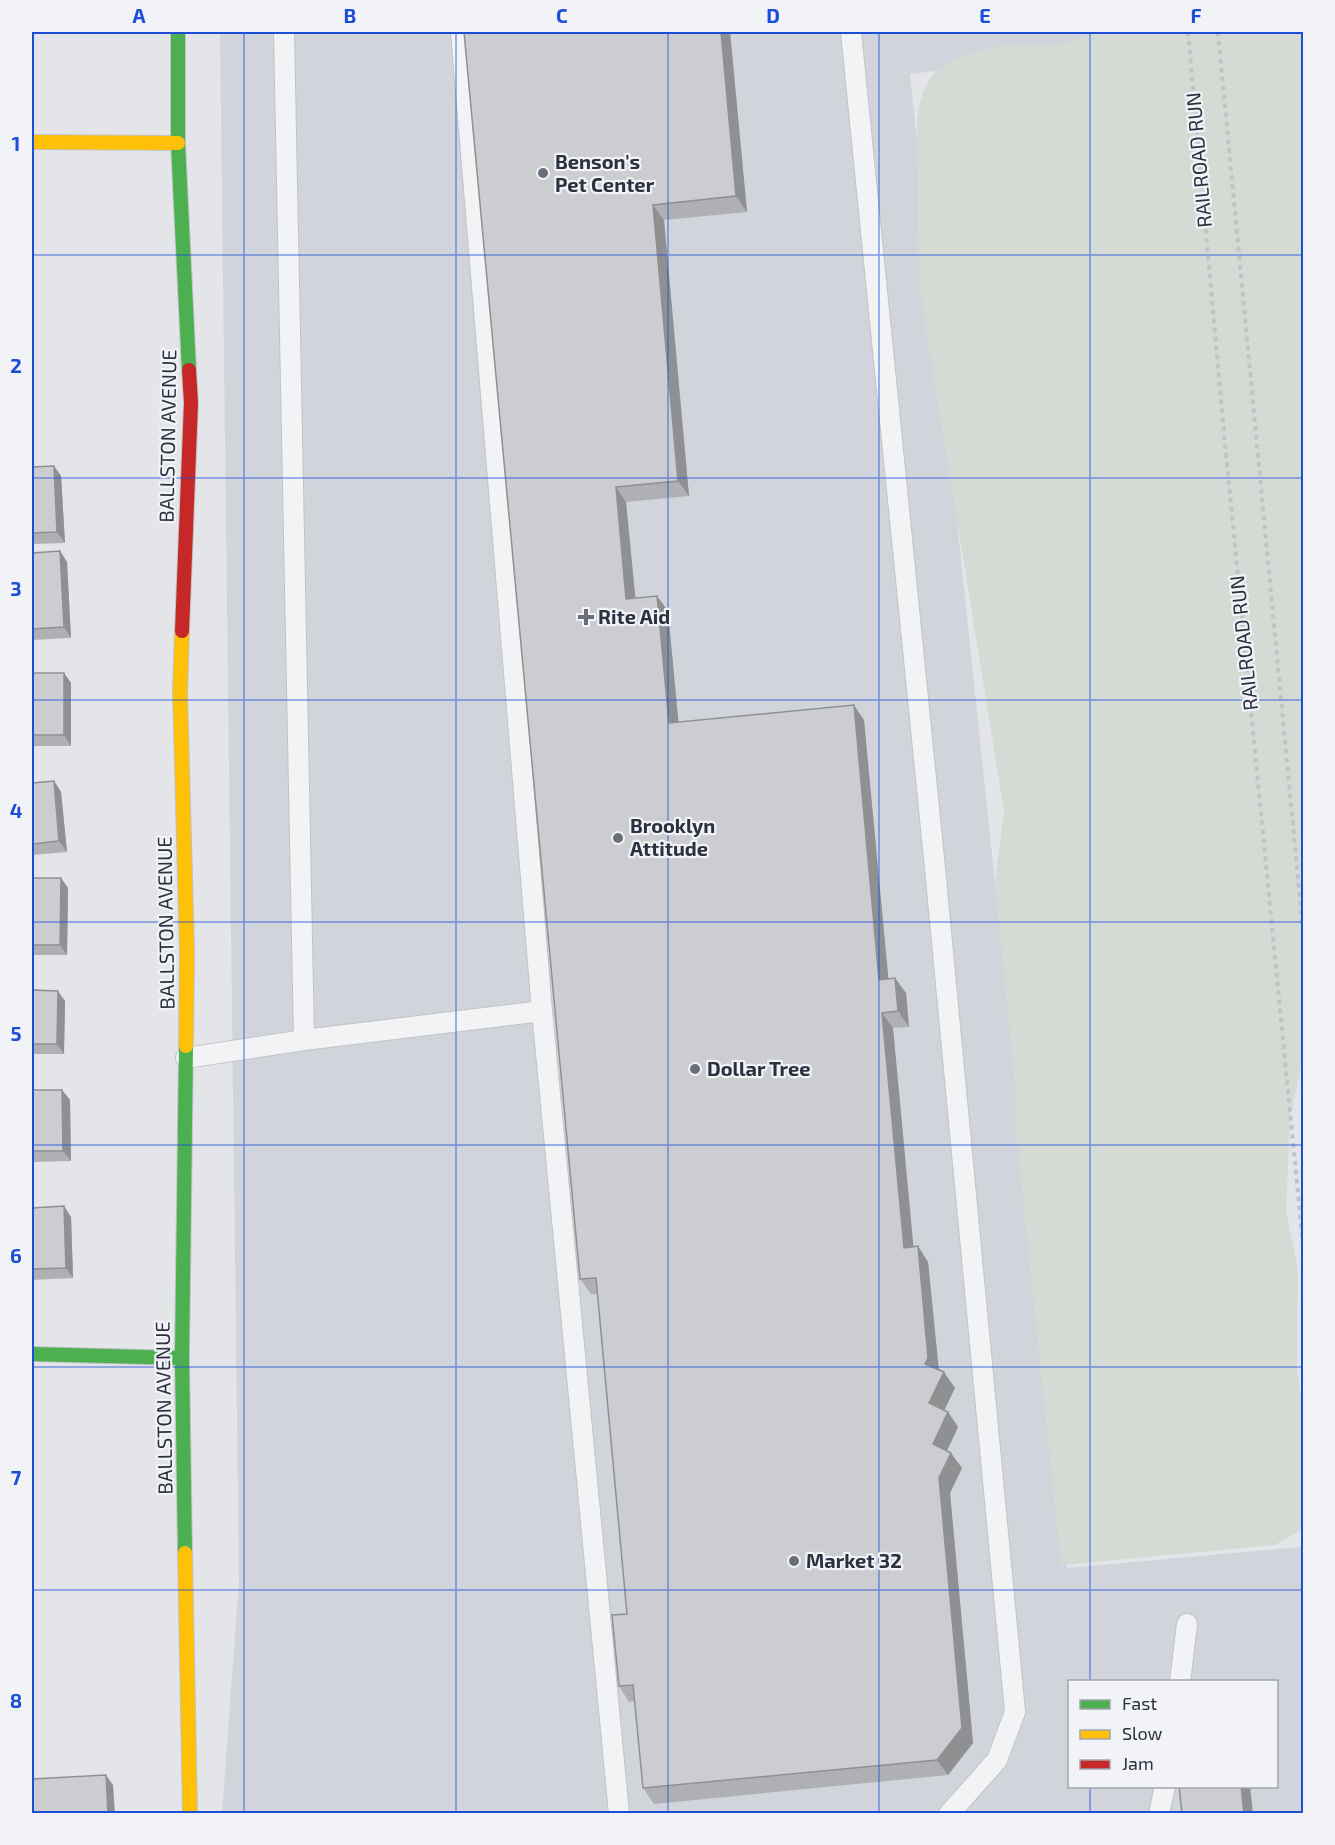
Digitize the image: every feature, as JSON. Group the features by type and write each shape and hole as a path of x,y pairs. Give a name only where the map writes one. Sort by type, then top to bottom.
{"main road":[{"name":"BALLSTON AVENUE","path":"178,32 178,143 191,403 180,692 187,951 182,1358 190,1814"},
{"path":"32,142 178,143"},
{"path":"32,1354 182,1358"}],"lane":[{"path":"284,32 304,1040"},
{"path":"461,32 543,1011 619,1814"},
{"path":"851,32 934,858 1015,1712 997,1760 949,1814"},
{"path":"186,1058 304,1040 543,1011"},
{"path":"1180,1680 1187,1624"},
{"path":"1159,1814 1164,1788"}],"path":[{"name":"RAILROAD RUN","path":"1188,32 1225,444 1304,1255"},
{"path":"1218,32 1304,942"}],"shaded area":[{"path":"220,32 1152,32 1153,46 910,74 1067,1568 1301,1547 1304,1576 1303,1813 222,1813 239,1582"},
{"path":"1092,32 1303,32 1304,1054 1290,1119 1286,1212 1298,1270 1297,1369 1304,1415 1304,1528 1275,1545 1061,1565 1017,1141 1016,1097 995,881 1004,811 919,285 917,117 929,81 935,73 951,61 1001,46 1049,46 1069,43"}],"building":[{"path":"464,32 721,32 736,196 653,205 678,481 616,487 626,599 657,596 669,723 854,705 879,980 895,978 898,1011 882,1013 904,1248 918,1246 928,1358 925,1364 944,1372 929,1403 948,1412 933,1444 951,1453 939,1478 962,1728 937,1760 643,1788 633,1685 619,1686 612,1615 627,1614 596,1278 580,1279"},
{"path":"54,466 57,532 32,533 32,467"},
{"path":"60,551 64,627 32,629 32,553"},
{"path":"32,673 64,673 64,735 32,735"},
{"path":"54,781 59,841 32,844 32,783"},
{"path":"32,878 61,878 60,945 32,945"},
{"path":"32,990 58,991 57,1044 32,1044"},
{"path":"32,1090 62,1090 63,1151 32,1151"},
{"path":"64,1206 66,1268 32,1269 32,1208"},
{"path":"106,1775 108,1814 32,1814 32,1779"},
{"path":"1179,1788 1241,1788 1244,1814 1182,1814"}],"traffic: fast":[{"path":"178,32 178,143 189,370"},
{"path":"185,1553 182,1358 186,1046"},
{"path":"32,1354 182,1358"}],"traffic: slow":[{"path":"32,142 178,143"},
{"path":"182,631 180,692 187,951 186,1046"},
{"path":"185,1553 190,1814"}],"traffic: jam":[{"path":"182,631 191,403 189,370"}],"place":[{"name":"Benson's Pet Center","path":"543,173"},
{"name":"Rite Aid","path":"586,617"},
{"name":"Brooklyn Attitude","path":"618,838"},
{"name":"Dollar Tree","path":"695,1069"},
{"name":"Market 32","path":"794,1561"}]}
